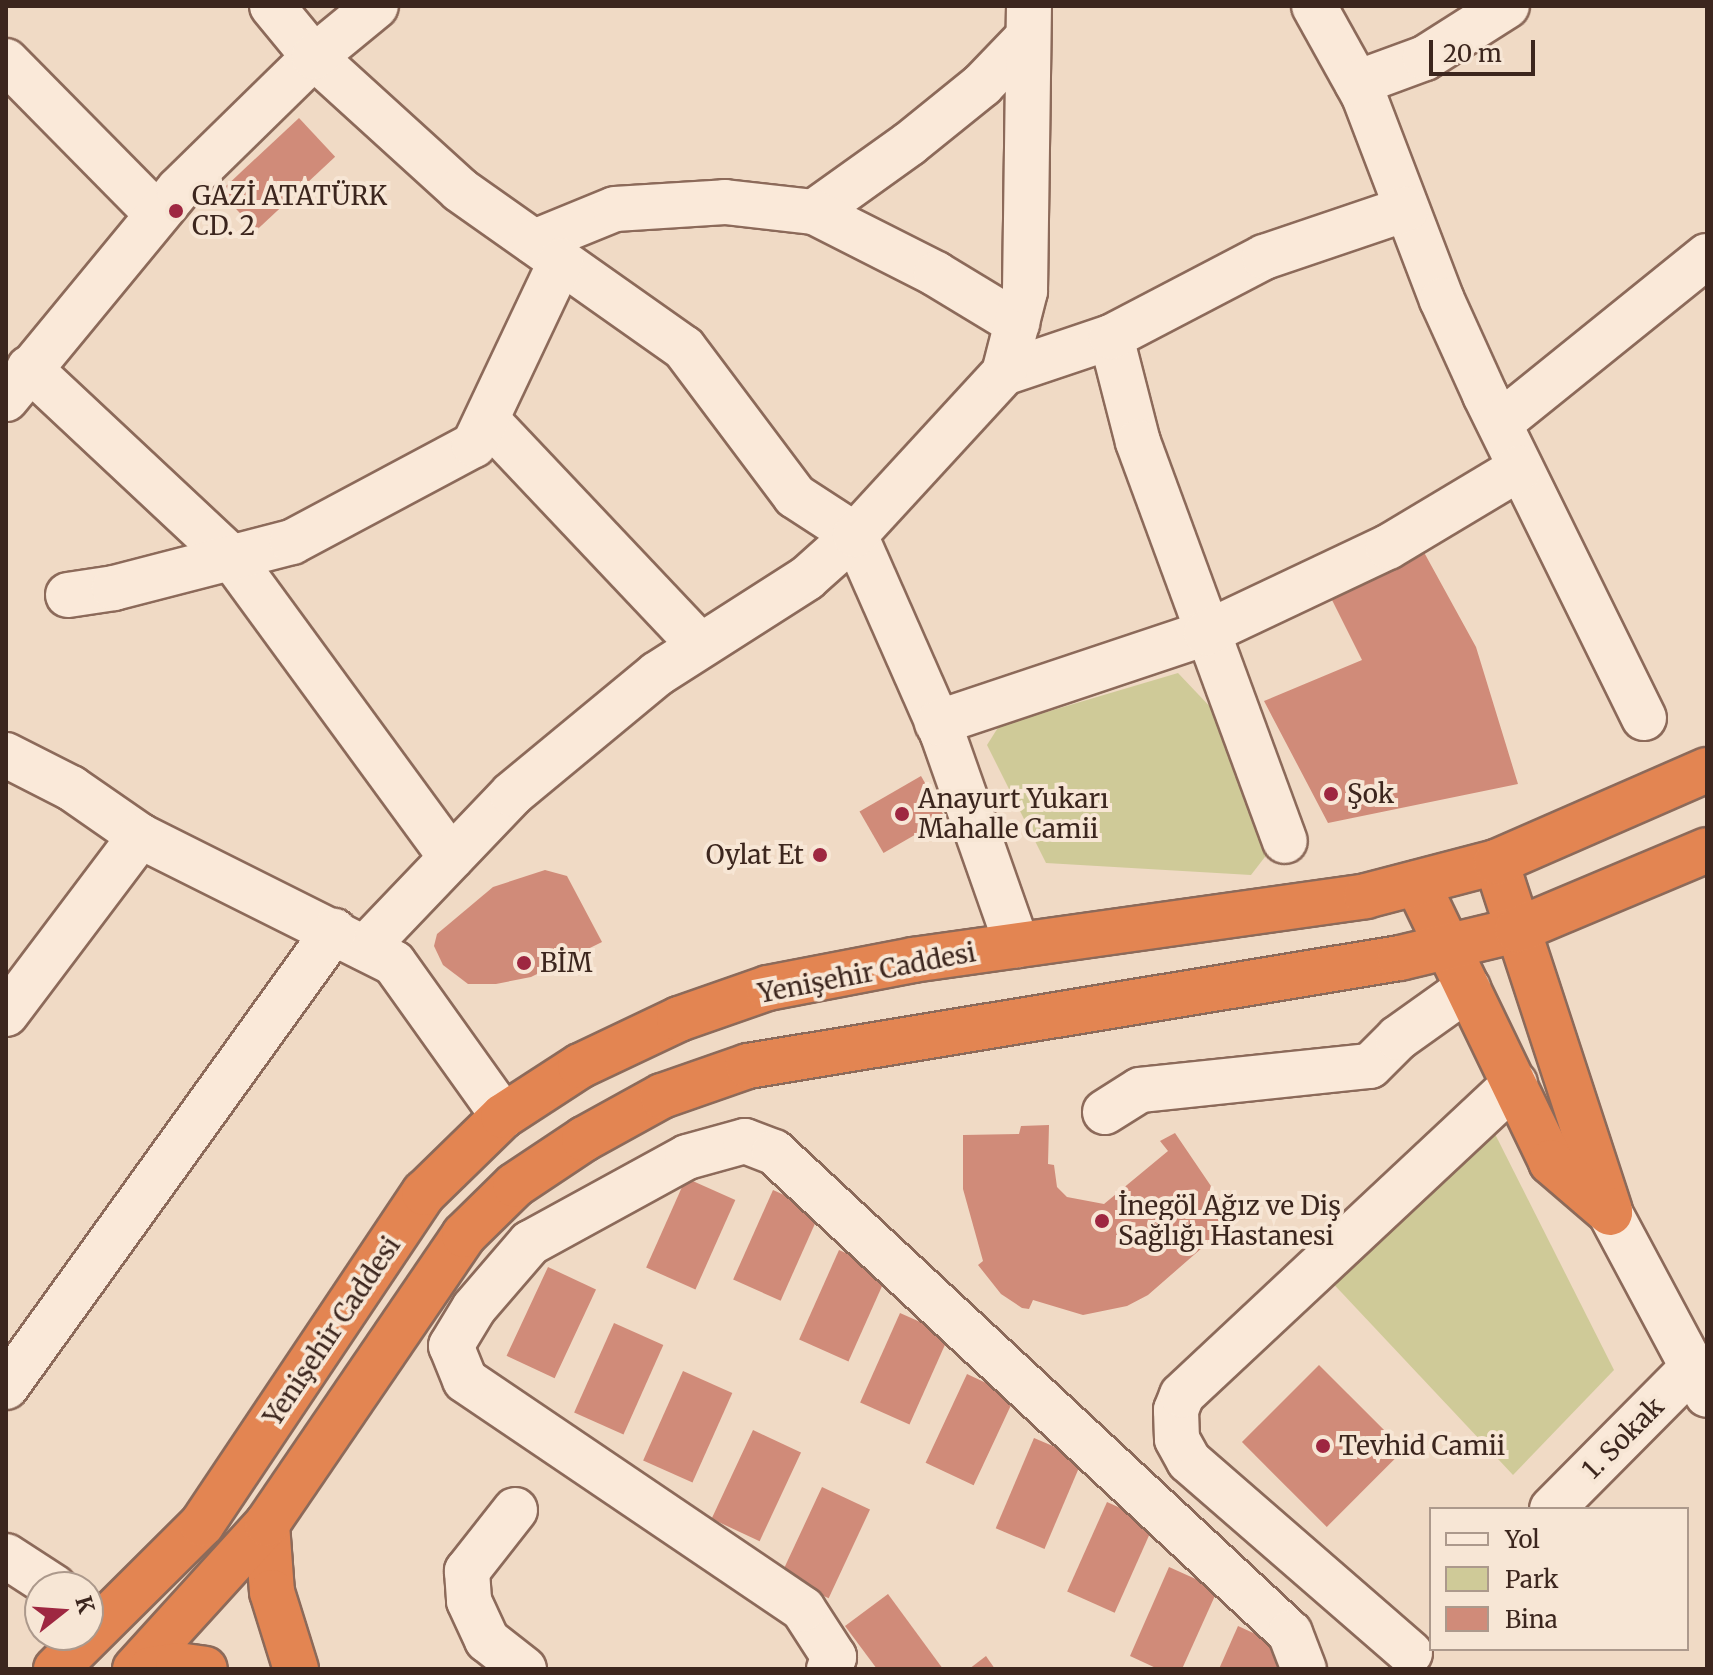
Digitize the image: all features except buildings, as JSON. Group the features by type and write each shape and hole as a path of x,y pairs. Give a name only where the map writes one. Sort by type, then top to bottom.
{"highway":[{"name":"Yenişehir Caddesi","path":"104,1610 202,1524 424,1193 503,1116 580,1066 679,1019 768,988 1017,945 1366,896 1417,883 1496,862 1707,770"},
{"name":"Yenişehir Caddesi","path":"135,1669 267,1524 464,1235 515,1185 584,1139 662,1096 748,1066 1198,994 1517,930 1707,850"},
{"path":"1496,862 1610,1213"},
{"path":"1417,883 1551,1162 1610,1213"},
{"path":"267,1524 272,1592 296,1669"},
{"name":"Yenişehir Caddesi","path":"56,1669 70,1651"},
{"path":"151,1669 178,1665 205,1669"}],"street":[{"path":"272,6 314,57 460,190 684,348 795,496 855,535 937,723 1017,945"},
{"path":"376,6 314,57 157,214 17,384 232,558 451,857"},
{"path":"1314,6 1357,83 1406,209 1520,468 1644,718"},
{"path":"1357,83 1425,58 1507,6"},
{"path":"814,212 982,85 1029,22"},
{"path":"6,1387 350,939 451,857 512,794 699,644 807,578 855,535 1004,373 1025,291 1029,22"},
{"path":"6,61 157,214"},
{"path":"68,595 292,542 474,445 488,421 547,251 615,209 725,202 814,212 936,274 1017,323"},
{"path":"1004,373 1111,337 1264,257 1406,209"},
{"path":"1500,423 1707,256"},
{"path":"1111,337 1138,442 1285,841"},
{"path":"488,421 699,644"},
{"path":"937,723 1206,633 1388,547 1520,468"},
{"path":"7,757 71,788 140,836 394,963 503,1116"},
{"path":"6,1014 140,836"},
{"path":"1105,1112 1140,1090 1370,1066 1398,1038 1468,988"},
{"path":"1412,1651 1189,1461 1177,1439 1176,1410 1182,1395 1515,1083"},
{"path":"829,1669 834,1657 803,1609 465,1380 451,1346 474,1308 530,1243 687,1157 745,1141 774,1152 1290,1633 1304,1669"},
{"path":"1610,1213 1700,1381"},
{"name":"1. Sokak","path":"1554,1507 1700,1381"},
{"path":"515,1510 467,1571 469,1601 487,1640 524,1669"},
{"path":"6,1556 29,1571"}],"green space":[{"path":"1178,673 1216,713 1268,853 1251,875 1046,863 987,745 999,726"},
{"path":"1494,1132 1614,1370 1513,1475 1326,1276"}],"place":[{"name":"GAZİ ATATÜRK CD. 2","path":"176,211"},
{"name":"Şok","path":"1331,794"},
{"name":"Anayurt Yukarı Mahalle Camii","path":"902,814"},
{"name":"Oylat Et","path":"820,855"},
{"name":"BİM","path":"524,963"},
{"name":"İnegöl Ağız ve Diş Sağlığı Hastanesi","path":"1102,1221"},
{"name":"Tevhid Camii","path":"1323,1446"}]}
